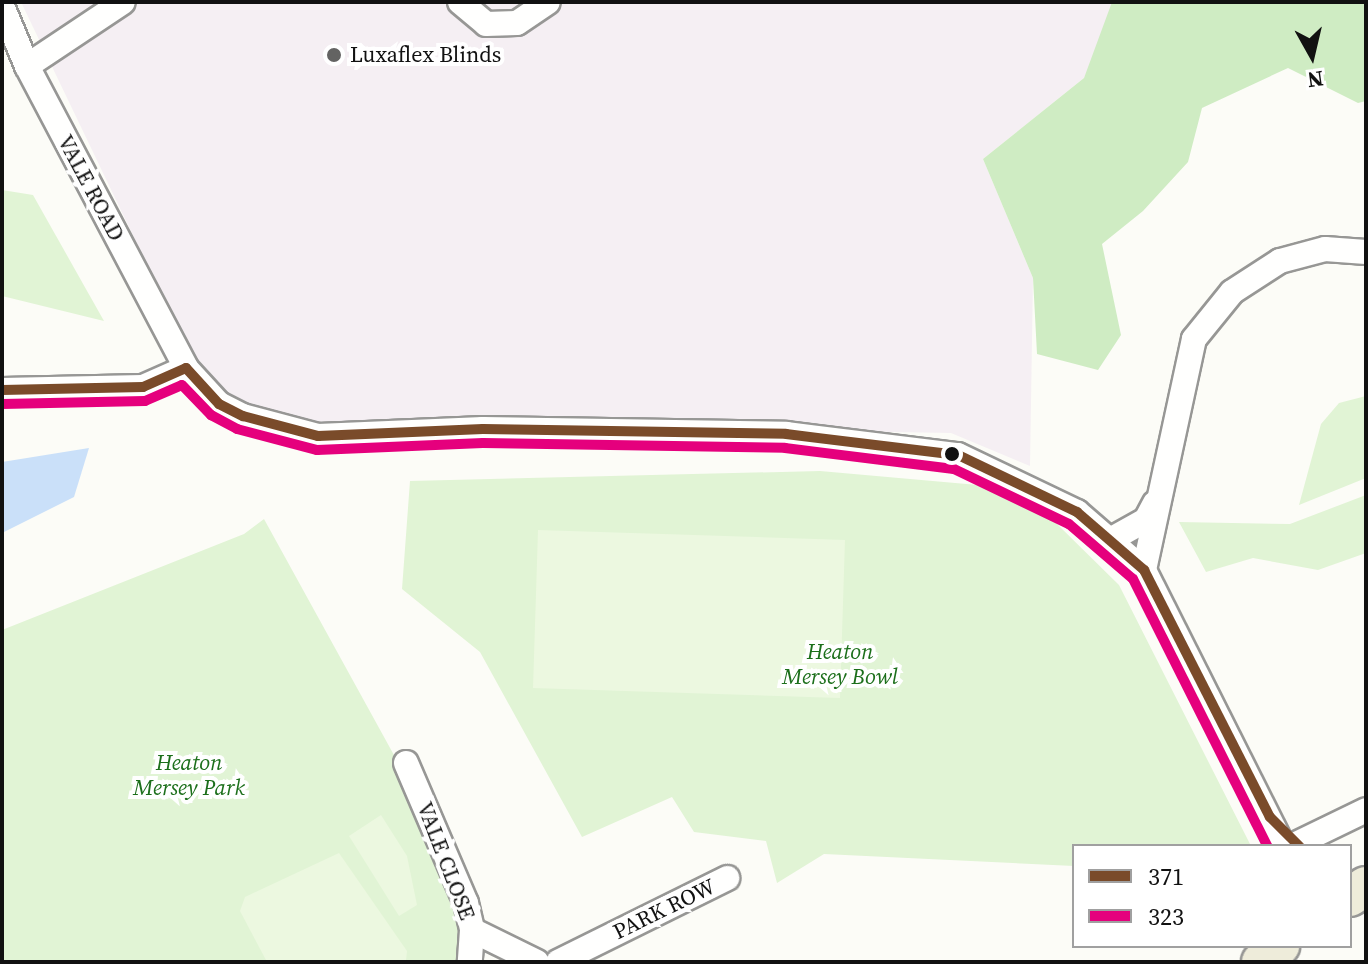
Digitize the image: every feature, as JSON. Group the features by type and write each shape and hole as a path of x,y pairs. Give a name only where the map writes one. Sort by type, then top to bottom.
{"main road":[{"path":"1261,962 1278,948"}],"street":[{"path":"27,66 123,2"},
{"path":"460,2 486,24 517,23 548,2"},
{"name":"VALE ROAD","path":"2,6 27,66 186,368 202,390 243,416 318,436 483,429 757,433 943,452 1031,487 1077,512 1144,570"},
{"path":"1288,844 1252,785 1144,570 1194,339 1232,292 1280,261 1325,249 1366,252"},
{"path":"2,390 143,387 186,368"},
{"path":"1110,540 1146,520 1160,494"},
{"name":"VALE CLOSE","path":"406,763 472,930 470,962"},
{"path":"1252,785 1288,844"},
{"path":"1293,844 1366,810"},
{"name":"PARK ROW","path":"558,962 727,878"},
{"path":"472,930 537,962"}],"shaded area":[{"path":"21,2 1120,2 1084,78 983,159 1033,278 1030,466 951,433 503,425 264,429 199,373"}],"green space":[{"path":"1112,2 1366,2 1366,101 1358,103 1288,68 1202,108 1188,162 1143,211 1102,244 1121,335 1098,370 1037,354 1033,278 983,159 1084,78"},
{"path":"2,190 33,195 104,321 2,296"},
{"path":"1366,396 1366,478 1299,505 1321,424 1339,403"},
{"name":"Heaton Mersey Bowl","path":"820,471 989,486 1056,523 1119,585 1250,844 1072,844 1072,866 824,854 777,883 766,841 694,832 672,797 582,837 480,652 402,589 410,481"},
{"path":"1366,495 1366,553 1318,570 1253,558 1206,572 1179,522 1290,524"},
{"name":"Heaton Mersey Park","path":"264,519 400,766 461,905 466,962 2,962 2,630 244,534"},
{"path":"538,530 845,540 840,698 533,688"},
{"path":"381,815 407,856 417,905 399,916 349,836"},
{"path":"339,853 407,951 406,961 267,962 240,911 245,897"}],"water":[{"path":"89,448 74,497 2,533 2,462"}],"transit line":[{"name":"371","path":"186,368 219,404 243,416 318,436 483,429 786,434 958,455 1077,512 1144,570 1270,817 1297,844"},
{"name":"371","path":"2,390 143,387 186,368"},
{"name":"323","path":"2,404 145,401 182,385 211,415 237,429 317,450 483,443 785,448 954,469 1069,524 1133,579 1266,844"}],"place":[{"name":"Luxaflex Blinds","path":"334,55"}]}
